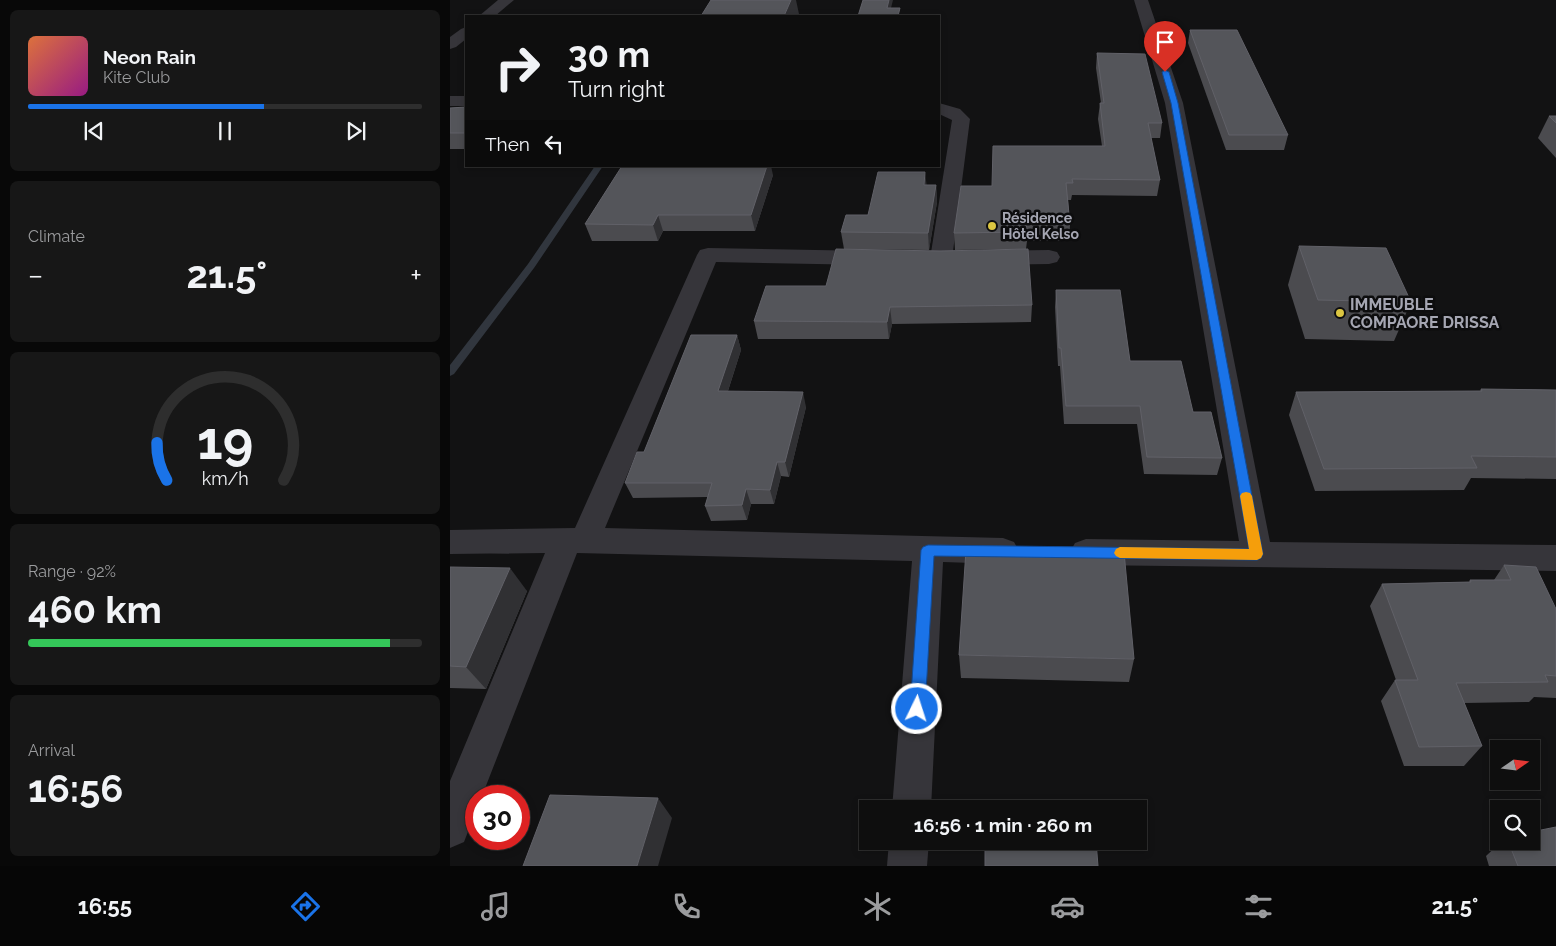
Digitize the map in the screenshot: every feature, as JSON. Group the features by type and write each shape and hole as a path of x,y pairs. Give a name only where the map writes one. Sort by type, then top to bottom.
{"street":[{"path":"487,15 507,0"},
{"path":"1141,0 1174,103 1257,554"},
{"path":"450,44 465,33"},
{"path":"450,101 465,102"},
{"path":"940,108 954,113 961,119 948,259 1049,258"},
{"path":"450,828 575,540 708,255 892,258"},
{"path":"450,542 575,540 1027,552"},
{"path":"912,800 928,550"},
{"path":"1057,552 1257,554 1543,566"},
{"path":"907,866 908,850"}],"building":[{"path":"711,0 791,0 784,15 702,15"},
{"path":"863,0 889,0 887,8 900,8 898,15 858,15"},
{"path":"1190,30 1237,30 1288,135 1229,135"},
{"path":"1097,53 1145,54 1162,123 1148,123 1160,180 1072,179 1073,183 1066,183 1070,225 1026,224 1027,232 954,233 961,186 992,186 993,146 1105,146 1100,103 1104,103"},
{"path":"465,107 465,133 450,133 450,108"},
{"path":"1549,116 1556,116 1556,123"},
{"path":"621,167 767,167 751,215 658,215 653,225 585,224"},
{"path":"878,172 925,172 924,185 936,185 928,233 841,232 846,215 868,215"},
{"path":"1299,246 1386,248 1411,302 1318,300"},
{"path":"836,249 940,251 1028,249 1032,305 890,307 887,322 754,321 766,286 826,286"},
{"path":"1056,290 1120,290 1130,361 1181,361 1193,412 1211,412 1222,458 1147,457 1140,406 1066,406 1061,348 1059,348"},
{"path":"691,335 737,335 718,391 803,392 785,462 777,462 770,490 746,489 742,505 705,506 712,483 625,483 637,452 644,452"},
{"path":"1481,389 1556,390 1556,457 1471,456 1477,468 1324,469 1296,392 1482,391"},
{"path":"966,550 1124,552 1134,659 959,655"},
{"path":"1504,565 1536,567 1556,609 1556,676 1545,675 1548,682 1456,683 1482,746 1419,747 1395,680 1418,680 1382,584 1511,580"},
{"path":"450,567 510,568 466,667 450,666"},
{"path":"550,795 658,798 637,866 523,866"},
{"path":"1556,827 1556,866 1518,866 1512,850 1540,850 1540,830"},
{"path":"985,850 1097,850 1098,866 985,866"}],"waterway":[{"path":"450,372 531,266 598,167"}],"slow traffic":[{"path":"1120,553 1257,554 1246,496"}],"place":[{"name":"Résidence Hôtel Kelso","path":"992,226"},
{"name":"IMMEUBLE COMPAORE DRISSA","path":"1340,313"}],"route":[{"path":"917,709 928,550 1257,554 1174,103 1165,72"}]}
